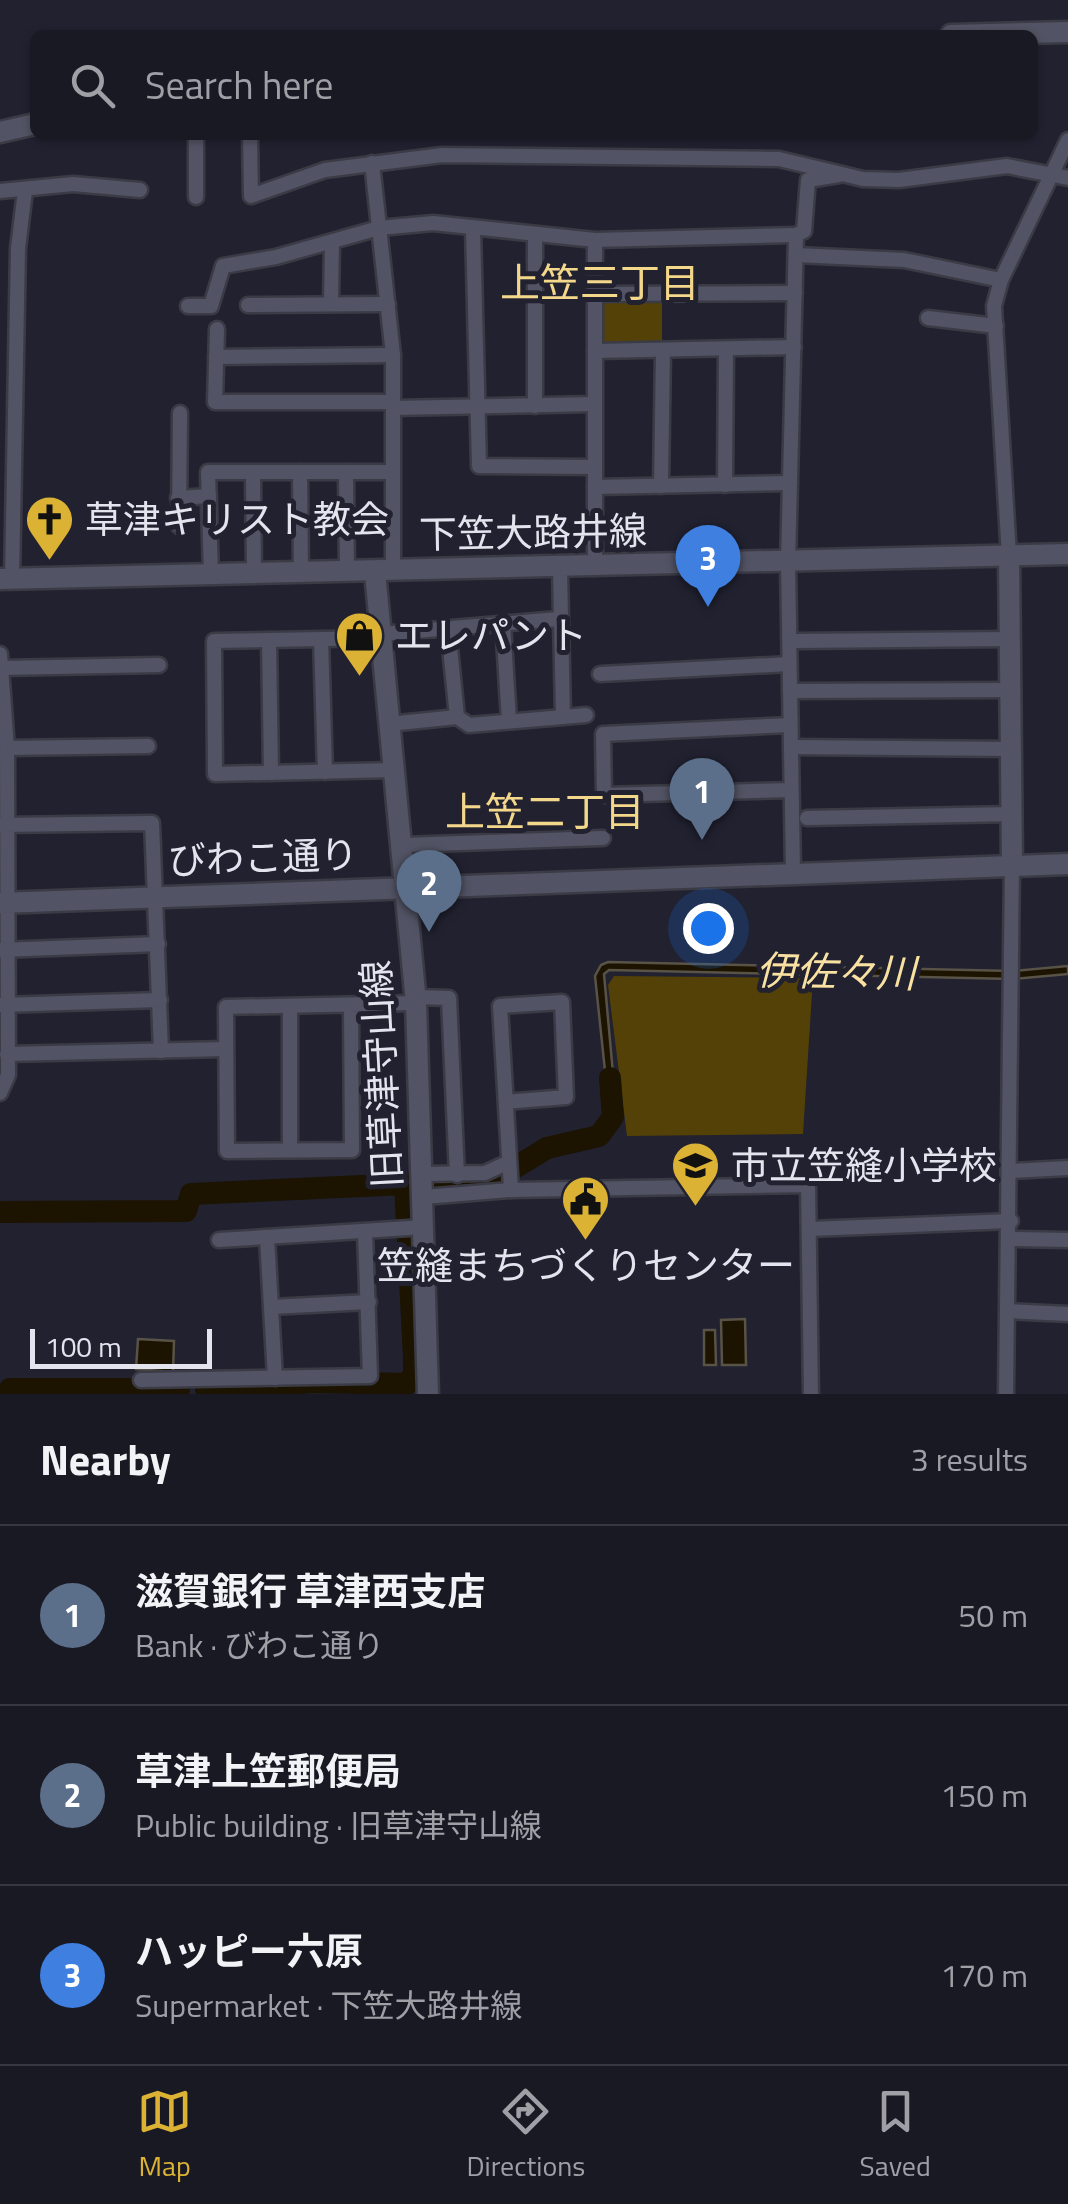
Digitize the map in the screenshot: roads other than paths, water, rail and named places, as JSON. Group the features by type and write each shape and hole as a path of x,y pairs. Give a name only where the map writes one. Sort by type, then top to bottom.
{"street":[{"path":"1038,33 1068,32"},
{"path":"0,132 30,125"},
{"path":"196,140 196,197"},
{"path":"250,140 251,196 325,170 442,156 779,159 852,175"},
{"path":"1006,1394 1011,1239 1012,814 1009,556 994,306 1002,280 1068,140"},
{"path":"372,163 393,355 393,472 384,571"},
{"path":"188,306 210,306 223,266 380,228 433,223 596,240 796,236 804,231 808,180 852,175 934,178 1007,166 1068,178"},
{"path":"0,191 73,184 140,190"},
{"path":"6,579 18,248 26,191"},
{"path":"473,229 479,466 595,467"},
{"path":"534,234 535,406"},
{"path":"793,872 788,563 796,236"},
{"path":"595,568 596,240"},
{"path":"331,304 332,242"},
{"path":"796,255 904,260 1002,280"},
{"path":"595,294 795,293"},
{"path":"248,305 388,304"},
{"path":"928,318 996,326"},
{"path":"216,330 215,402 477,407 595,404"},
{"path":"595,351 794,347"},
{"path":"725,484 726,348"},
{"path":"661,486 663,350"},
{"path":"216,357 393,355"},
{"path":"178,526 180,413"},
{"path":"211,575 208,472 393,472"},
{"path":"300,472 301,573"},
{"path":"346,472 347,573"},
{"path":"253,473 254,574"},
{"path":"595,488 790,483"},
{"path":"178,498 209,496"},
{"name":"下笠大路井線","path":"6,579 1068,554"},
{"path":"560,568 558,618 563,717"},
{"name":"旧草津守山線","path":"384,571 381,636 416,1000 423,1185 413,1228 428,1394"},
{"path":"394,770 215,774 214,641 381,636 558,618"},
{"path":"503,623 509,721"},
{"path":"448,628 457,717"},
{"path":"320,639 324,772"},
{"path":"269,640 270,773"},
{"path":"792,641 1010,640"},
{"path":"0,654 6,748 3,903 8,1054 8,1074 0,1092"},
{"path":"600,674 789,664"},
{"path":"0,668 160,665"},
{"path":"790,690 1010,690"},
{"path":"389,724 457,717 470,725 586,715"},
{"path":"790,725 603,734 604,796 792,790"},
{"path":"6,748 148,746"},
{"path":"791,747 1011,749"},
{"path":"807,818 1012,814"},
{"path":"4,825 150,821 162,1051"},
{"path":"403,845 604,838"},
{"name":"びわこ通り","path":"3,903 607,884 793,872 1068,864"},
{"path":"4,949 158,944"},
{"path":"351,1007 352,1150 227,1151 226,1007 351,1007 449,998 457,1174"},
{"path":"4,1005 160,1000"},
{"path":"506,1102 566,1097 562,1002 500,1006 510,1176"},
{"path":"290,1007 290,1150"},
{"path":"8,1054 226,1049"},
{"path":"1011,1171 1068,1168"},
{"path":"423,1185 457,1174 808,1185 811,1394"},
{"path":"423,1185 510,1176"},
{"path":"810,1229 1011,1221"},
{"path":"218,1240 413,1228"},
{"path":"140,1380 193,1387 275,1378 370,1376 365,1232"},
{"path":"267,1237 275,1378"},
{"path":"1011,1239 1068,1240"},
{"path":"271,1307 369,1302"},
{"path":"1008,1311 1068,1314"}],"water":[{"path":"608,962 1014,971 1068,966 1068,974 1014,979 609,970 604,974 616,1107 609,1109 595,976 601,965"},
{"path":"745,1319 746,1365 722,1365 721,1320"},
{"path":"704,1330 715,1330 716,1365 704,1365"},
{"path":"138,1339 174,1341 173,1372 136,1369"}],"waterway":[{"name":"伊佐々川","path":"206,1389 315,1382 407,1384 414,1374 414,1357 405,1184 493,1181 547,1148 599,1136 613,1117 610,1078"},
{"path":"0,1212 186,1211 191,1194 405,1184"},
{"name":"伊佐々川","path":"7,1394 10,1389 179,1389"}],"place":[{"name":"草津キリスト教会","path":"50,562"},
{"name":"ハッピー六原","path":"708,607"},
{"name":"エレパント","path":"360,678"},
{"name":"滋賀銀行 草津西支店","path":"702,840"},
{"name":"草津上笠郵便局","path":"429,932"},
{"name":"市立笠縫小学校","path":"696,1208"},
{"name":"笠縫まちづくりセンター","path":"586,1242"}],"district":[{"name":"上笠三丁目","path":"600,283"},
{"name":"上笠二丁目","path":"545,812"}]}
